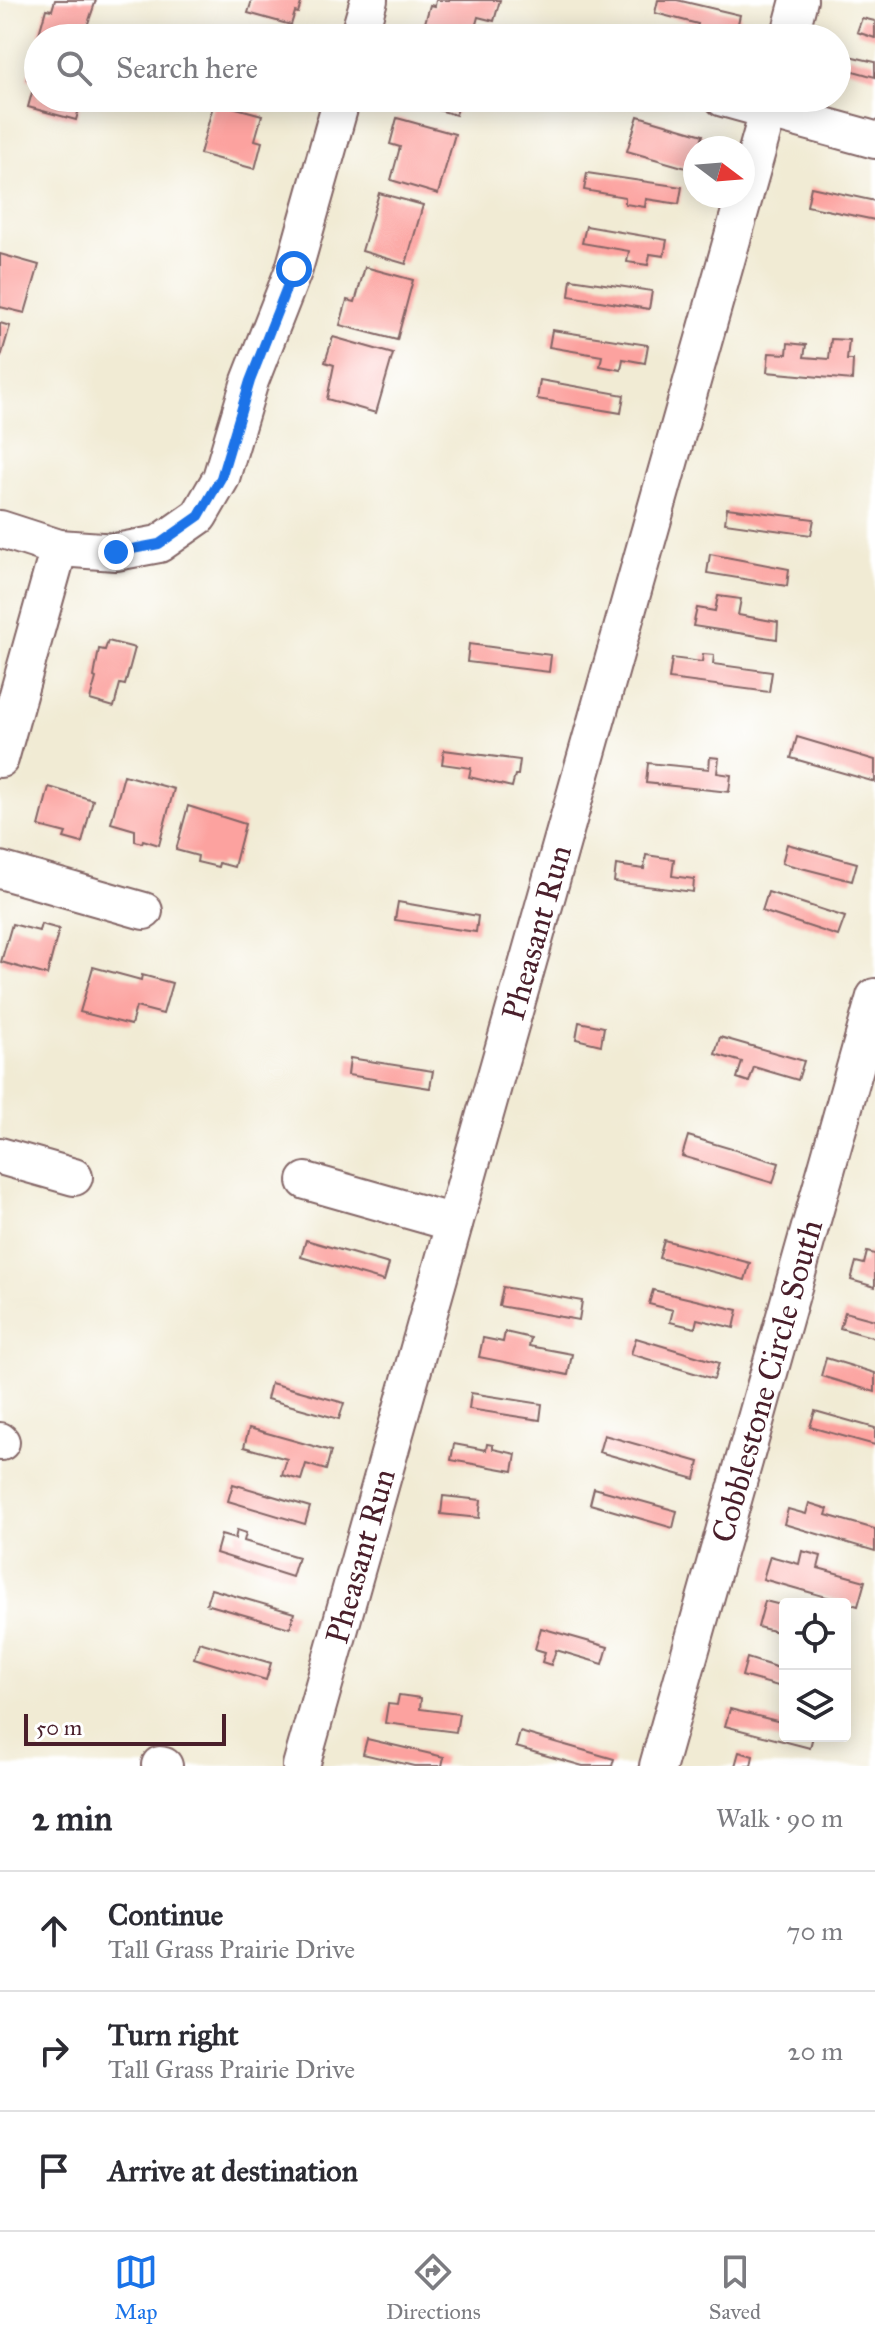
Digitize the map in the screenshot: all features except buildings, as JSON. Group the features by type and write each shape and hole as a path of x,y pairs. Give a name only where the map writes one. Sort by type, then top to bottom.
{"street":[{"path":"362,24 369,0"},
{"path":"793,24 799,0"},
{"path":"0,529 59,548 116,552 159,544 199,516 221,478 250,381 294,269 338,112"},
{"name":"Pheasant Run","path":"301,1766 768,112"},
{"path":"793,112 875,140"},
{"path":"0,759 59,548"},
{"path":"0,870 144,911"},
{"name":"Cobblestone Circle South","path":"658,1766 875,997"},
{"path":"0,1156 74,1177"},
{"path":"306,1181 454,1223"}],"route":[{"path":"116,552 159,544 199,516 221,478 250,381 294,269"}]}
